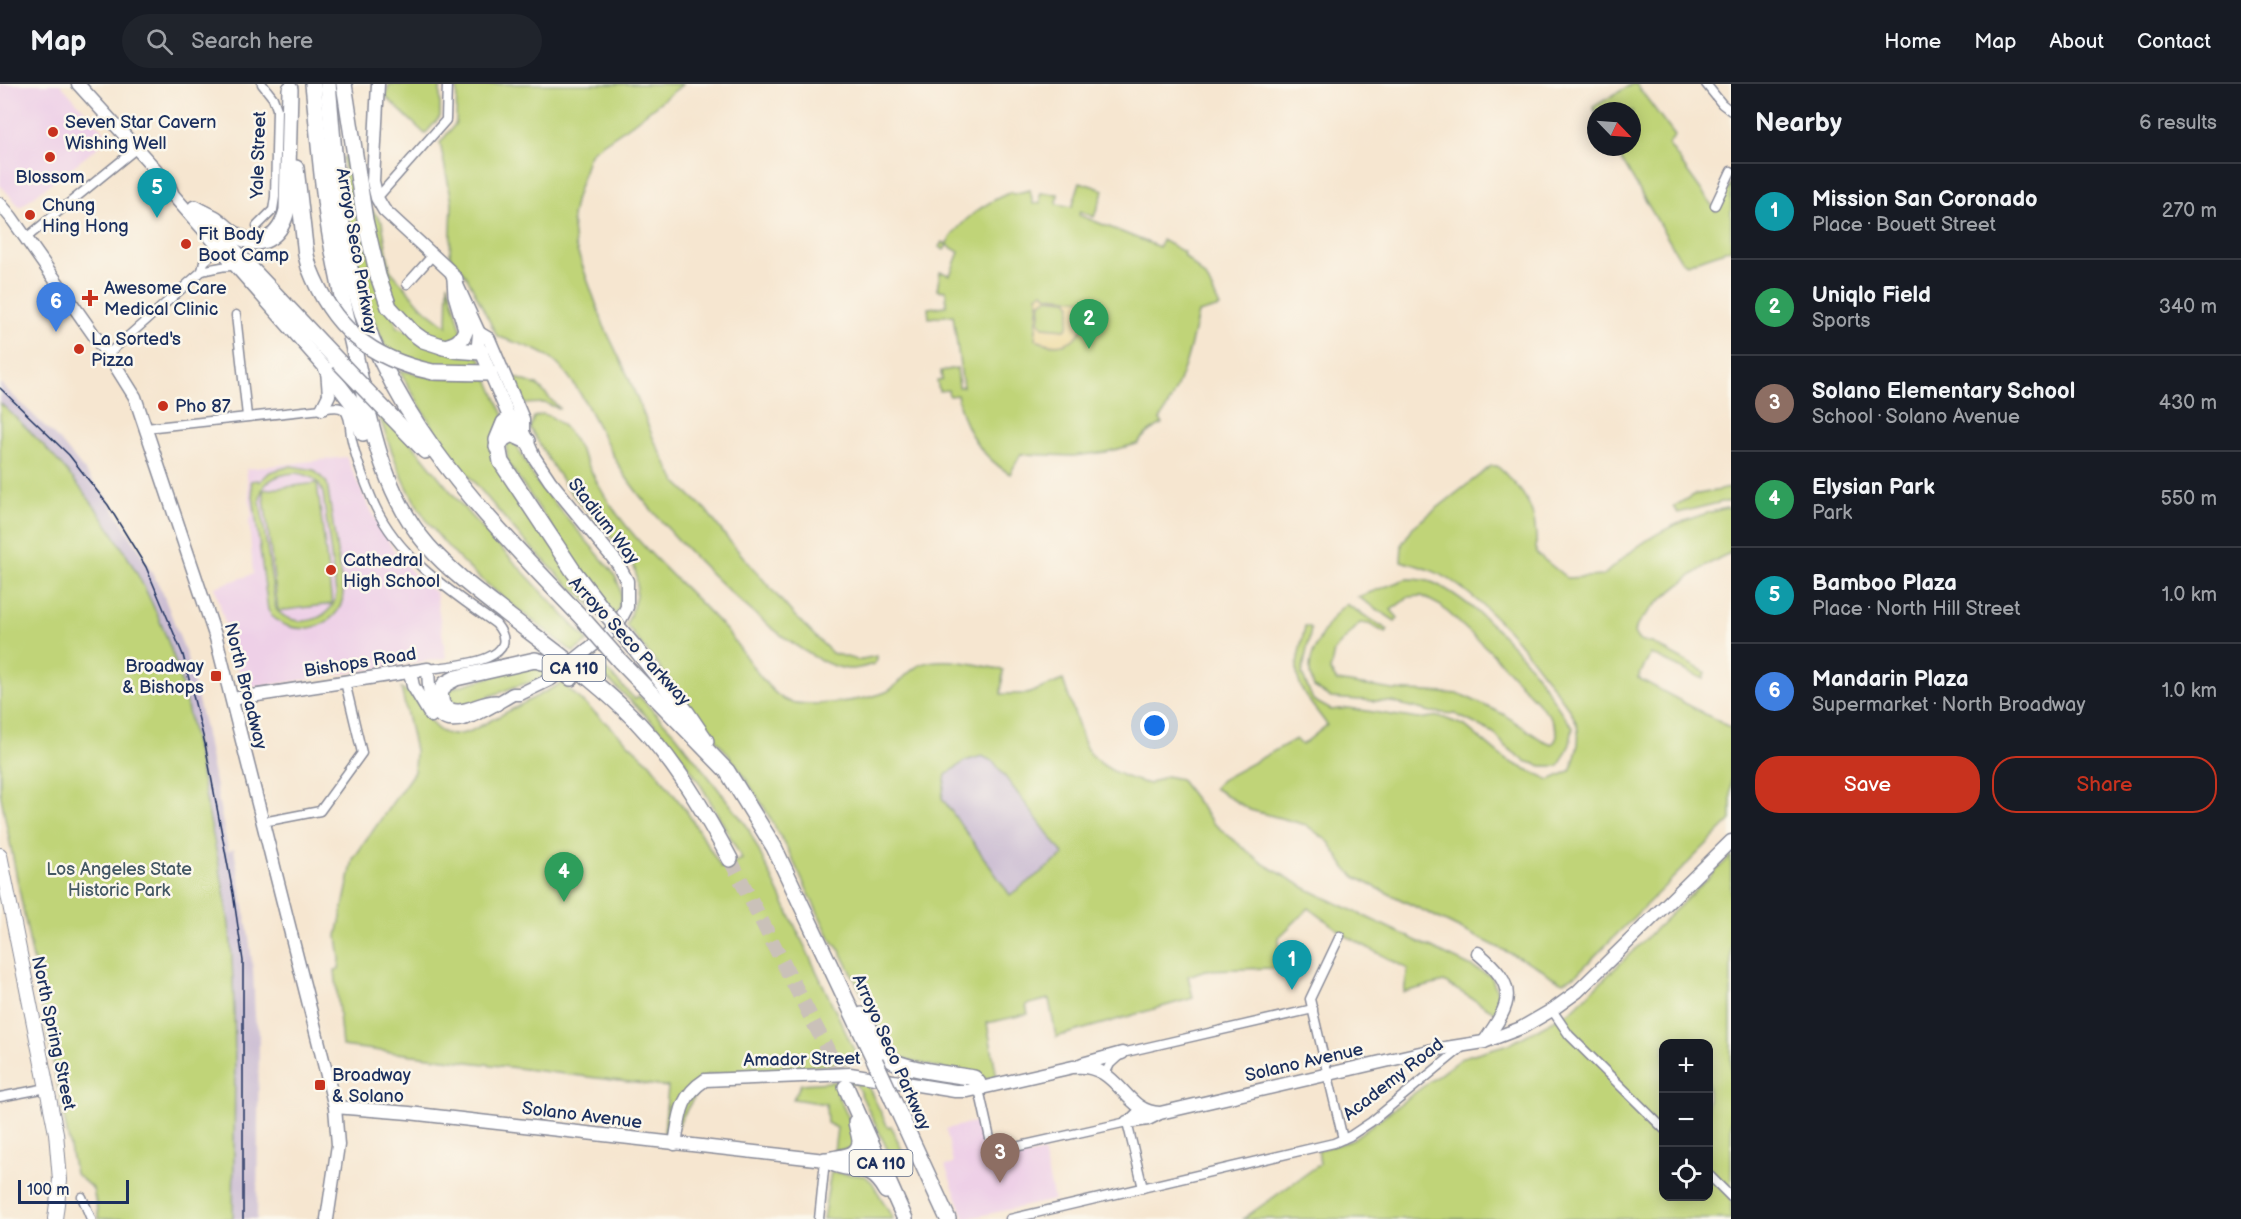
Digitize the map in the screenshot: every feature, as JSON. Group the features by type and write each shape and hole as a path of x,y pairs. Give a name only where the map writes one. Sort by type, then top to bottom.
{"highway":[{"name":"Arroyo Seco Parkway","path":"313,84 333,253 373,434 396,496 427,545 452,570 625,710 675,768 704,812 730,859"},
{"name":"Arroyo Seco Parkway","path":"328,84 341,216 351,274 369,332 392,380 413,418 461,487 496,528 727,771 774,848 948,1219"},
{"path":"344,84 365,220 389,307 412,332 423,340 454,351 481,352"},
{"path":"195,208 252,242 268,239 281,227 287,210 289,86"},
{"path":"289,86 297,178 309,267 316,286 328,307 358,340 394,361 433,372 490,373"},
{"path":"195,208 333,366 385,410 461,487"},
{"path":"440,347 457,344 463,338 466,329 456,295 455,279"},
{"path":"333,366 353,404 374,466 396,496"},
{"path":"510,418 500,430 497,447 501,462 574,572 687,713 727,771"},
{"path":"497,447 504,438 512,434 525,436"},
{"path":"496,703 487,703 454,713 442,705 440,693 445,684 456,678 530,660 544,661 567,674 675,768"},
{"path":"839,983 873,1031 887,1057 908,1066 974,1078 979,1089"},
{"name":"CA 110","path":"846,1087 902,1212"},
{"path":"825,1161 845,1158 857,1149 860,1140 856,1107"},
{"path":"825,1161 835,1166 869,1171 875,1175 902,1212"}],"main road":[{"path":"78,84 168,183 195,208"},
{"path":"377,198 373,178 378,84"},
{"path":"168,183 173,195 235,266 333,366 329,395 322,409"},
{"name":"Stadium Way","path":"377,198 384,210 433,255 455,279 479,333 478,344 512,424 525,436 550,481 618,564 627,580 627,607 620,622 608,634 550,679 520,694 513,694 466,719 448,720 433,708 428,669"},
{"name":"North Broadway","path":"0,204 26,237 132,390 208,609 335,1107 338,1145 327,1219"},
{"name":"Stadium Way","path":"479,333 489,339 523,419 525,436"},
{"name":"Bishops Road","path":"232,699 428,669"},
{"name":"Stadium Way","path":"410,672 413,686 429,714 437,722 452,728 472,723 516,700 520,694"},
{"name":"Academy Road","path":"1466,1045 1484,1042 1521,1028 1577,992 1731,841"},
{"name":"North Spring Street","path":"1,859 56,1133 60,1180 55,1219"},
{"path":"1478,953 1496,969 1506,989 1506,1008 1484,1042"},
{"name":"Solano Avenue","path":"1127,1122 1148,1119 1150,1111 1328,1075 1433,1050 1466,1045"},
{"path":"1073,1067 1122,1053"},
{"name":"Amador Street","path":"675,1144 685,1100 693,1088 705,1080 782,1078 832,1073 865,1075 955,1091 979,1089 1073,1067 1090,1066 1105,1074"},
{"path":"1105,1074 1150,1111"},
{"name":"Solano Avenue","path":"335,1107 498,1123 825,1161"}],"street":[{"name":"Yale Street","path":"257,226 270,213 275,202 277,109 273,98 262,84"},
{"path":"377,198 446,120 447,84"},
{"path":"1706,84 1722,104 1731,111"},
{"path":"26,237 137,148"},
{"path":"1715,205 1731,171"},
{"path":"202,271 204,262 219,248"},
{"path":"406,284 433,255"},
{"path":"108,354 202,271 222,265 235,266"},
{"path":"236,315 247,416"},
{"name":"Bishops Road","path":"322,409 338,407 346,413 355,457 362,475 377,509 405,550 432,576 500,628 502,644 493,656 428,669"},
{"path":"146,429 322,409"},
{"path":"262,822 320,812 362,753 345,682"},
{"path":"1340,936 1310,999 1343,1139"},
{"path":"1105,1074 1110,1064 1122,1053 1313,1009"},
{"path":"1552,1010 1569,1035 1659,1124"},
{"name":"Academy Road","path":"1010,1219 1334,1143 1371,1122 1466,1045"},
{"path":"0,1097 47,1088"},
{"path":"979,1089 993,1152 1127,1122 1150,1111"},
{"path":"1127,1122 1143,1188"},
{"path":"819,1219 825,1161"},
{"path":"1713,1179 1731,1197"},
{"path":"82,1197 91,1219"}],"shaded area":[{"path":"0,84 60,84 110,138 20,207 0,185"},
{"path":"0,383 60,441 107,498 162,591 186,654 204,724 228,851 234,849 249,937 255,1019 259,1031 257,1219 233,1219 234,1012 230,938 194,735 174,659 159,619 140,579 109,525 83,490 39,439 0,403"},
{"name":"Cathedral High School","path":"346,457 369,507 397,556 436,593 446,658 243,688 215,587 253,574 249,519 252,518 246,469"},
{"path":"991,706 1086,839 987,911 892,778"},
{"path":"978,1121 983,1147 988,1156 995,1161 1002,1162 1043,1152 1054,1200 965,1219 945,1166 953,1164 946,1129"}],"green space":[{"path":"389,84 440,84 440,117 425,134 386,97"},
{"path":"457,84 683,84 632,124 592,151 572,217 575,245 604,326 628,376 654,440 676,482 706,510 727,538 793,614 832,653 857,660 877,656 874,664 852,669 827,663 797,646 763,621 695,557 640,496 616,461 575,385 555,362 527,346 497,336 467,277 450,256 452,202 440,143 456,123"},
{"path":"1632,84 1636,84 1675,136 1668,144 1716,211 1731,183 1731,249 1687,264 1681,261 1619,156 1641,156 1641,102 1601,102"},
{"path":"350,154 397,327 479,357 482,361 479,367 447,369 387,351 366,300 354,254 343,158"},
{"path":"1080,182 1104,190 1094,217 1080,211 1079,215 1159,247 1162,240 1184,252 1183,254 1207,279 1220,307 1198,313 1184,368 1174,394 1160,420 1163,423 1147,433 1137,444 1106,452 1073,456 1021,454 1010,474 989,458 974,440 963,419 957,395 949,396 948,390 939,391 937,381 942,380 941,371 957,368 959,387 963,387 953,315 929,318 928,308 946,306 946,291 937,290 940,272 950,275 959,252 947,245 944,250 939,247 942,242 946,244 974,213 1011,192 1013,194 1030,190 1033,204 1040,203 1040,193 1058,194 1057,204 1072,207"},
{"path":"370,208 382,222 390,270 422,307 447,326 448,283 462,332 449,343 423,332 409,321 399,308 385,276"},
{"path":"399,370 432,377 488,379 504,416 491,446 595,609 517,533 443,445"},
{"path":"510,376 537,385 560,409 545,403 522,404"},
{"name":"Los Angeles State Historic Park","path":"0,403 55,458 104,519 125,552 160,621 179,675 222,878 231,940 235,1058 233,1219 99,1219 93,1189 75,1173 0,792"},
{"path":"376,406 408,439 469,514 588,641 573,652 507,601 446,544 429,523 408,489"},
{"path":"542,414 552,417 568,432 599,486 626,525 725,629 760,676 783,699 804,704 818,704 850,701 877,695 891,689 917,666 941,661 962,662 1003,670 1001,694 1027,694 1063,680 1086,748 1099,762 1122,776 1149,784 1166,776 1180,779 1213,823 1262,863 1309,890 1491,976 1500,999 1498,1014 1444,982 1404,992 1408,969 1348,937 1309,908 1279,937 1278,964 1273,968 1205,970 1188,976 1193,998 1056,1037 1049,999 1026,1005 1028,1014 987,1023 997,1077 983,1079 893,1056 841,952 830,938 787,848 762,804 738,767 626,625 637,589 634,566 616,542 576,499 557,473 530,428 534,417","holes":["982,756 994,762 1064,855 1010,895 942,798 946,775 965,761"]},
{"path":"511,441 516,445 536,481 612,571 620,592 617,616 603,602 508,463 506,446"},
{"path":"291,466 314,470 327,483 343,593 341,606 334,616 312,627 287,626 276,620 268,610 251,481 258,480 259,482 270,472","holes":["296,473 316,481 323,493 336,594 328,611 320,617 302,621 283,616 276,609 260,500 264,487 272,479"]},
{"path":"1491,466 1497,466 1508,476 1529,504 1535,526 1536,553 1567,578 1603,576 1632,551 1674,525 1707,513 1726,508 1731,509 1731,553 1692,575 1662,599 1649,611 1634,632 1641,641 1652,643 1705,672 1703,679 1651,654 1638,678 1731,728 1731,820 1576,975 1563,982 1542,969 1357,878 1346,869 1329,842 1306,825 1250,810 1214,788 1221,780 1296,739 1302,745 1327,725 1307,698 1298,676 1298,658 1305,626 1311,629 1302,674 1313,700 1331,710 1348,708 1418,719 1439,716 1465,726 1506,760 1550,780 1570,771 1578,746 1575,720 1533,661 1496,618 1467,592 1440,574 1401,561 1402,544 1413,527"},
{"path":"317,483 332,604 278,611 263,490"},
{"path":"1731,488 1731,502 1722,502 1678,513 1673,507 1693,495"},
{"path":"1406,579 1431,582 1463,600 1491,624 1529,665 1573,727 1570,744 1559,766 1542,766 1525,761 1505,746 1494,733 1455,714 1431,712 1391,702 1331,698 1314,687 1310,664 1316,645 1333,617 1346,604 1388,630 1386,633 1369,624 1360,623 1334,651 1330,671 1337,681 1393,690 1460,694 1503,714 1542,740 1552,744 1555,741 1557,731 1550,716 1489,650 1441,606 1422,596 1409,597 1391,610 1398,618 1395,621 1358,597"},
{"path":"592,655 635,699 639,696 676,735 747,826 860,1062 707,1075 673,1133 664,1134 668,1087 342,1046 335,970 339,969 340,959 337,936 353,859 414,772 415,750 401,688 418,703 436,728 444,733 455,734 469,732 562,683 650,763 687,812 721,867 742,859 717,812 678,752 641,711 587,660"},
{"path":"536,664 553,670 540,680 517,686 456,709 447,705 445,696 449,689"},
{"path":"1731,856 1731,1219 1243,1219 1320,1164 1318,1150 1350,1141 1463,1057 1512,1043 1571,1011"},
{"path":"845,1081 866,1082 888,1127 891,1126 907,1161 895,1165 855,1082 836,1092 854,1129 854,1148 834,1151 837,1128 827,1123 826,1104 793,1099 801,1084"},
{"path":"831,1172 865,1176 872,1182 893,1219 823,1219"}],"sand":[{"path":"1043,292 1047,296 1084,300 1086,312 1081,331 1066,343 1057,345 1046,344 1035,339 1039,302 1037,296","holes":["1047,298 1067,300 1071,305 1068,326 1065,329 1043,327 1039,322 1041,302"]}],"tunnel":[{"path":"730,859 846,1086"}],"tram line":[{"path":"0,388 69,455 108,505 146,567 183,655 205,744 233,893 243,961 243,1219"}],"place":[{"name":"Seven Star Cavern Wishing Well","path":"53,132"},
{"name":"Blossom","path":"50,157"},
{"name":"Chung Hing Hong","path":"30,215"},
{"name":"Bamboo Plaza","path":"157,218"},
{"name":"Fit Body Boot Camp","path":"186,244"},
{"name":"Awesome Care Medical Clinic","path":"90,298"},
{"name":"Mandarin Plaza","path":"56,332"},
{"name":"La Sorted's Pizza","path":"79,349"},
{"name":"Uniqlo Field","path":"1089,349"},
{"name":"Pho 87","path":"163,406"},
{"name":"Cathedral High School","path":"331,570"},
{"name":"Broadway & Bishops","path":"216,676"},
{"name":"Elysian Park","path":"564,902"},
{"name":"Mission San Coronado","path":"1292,990"},
{"name":"Broadway & Solano","path":"320,1085"},
{"name":"Solano Elementary School","path":"1000,1183"}]}
